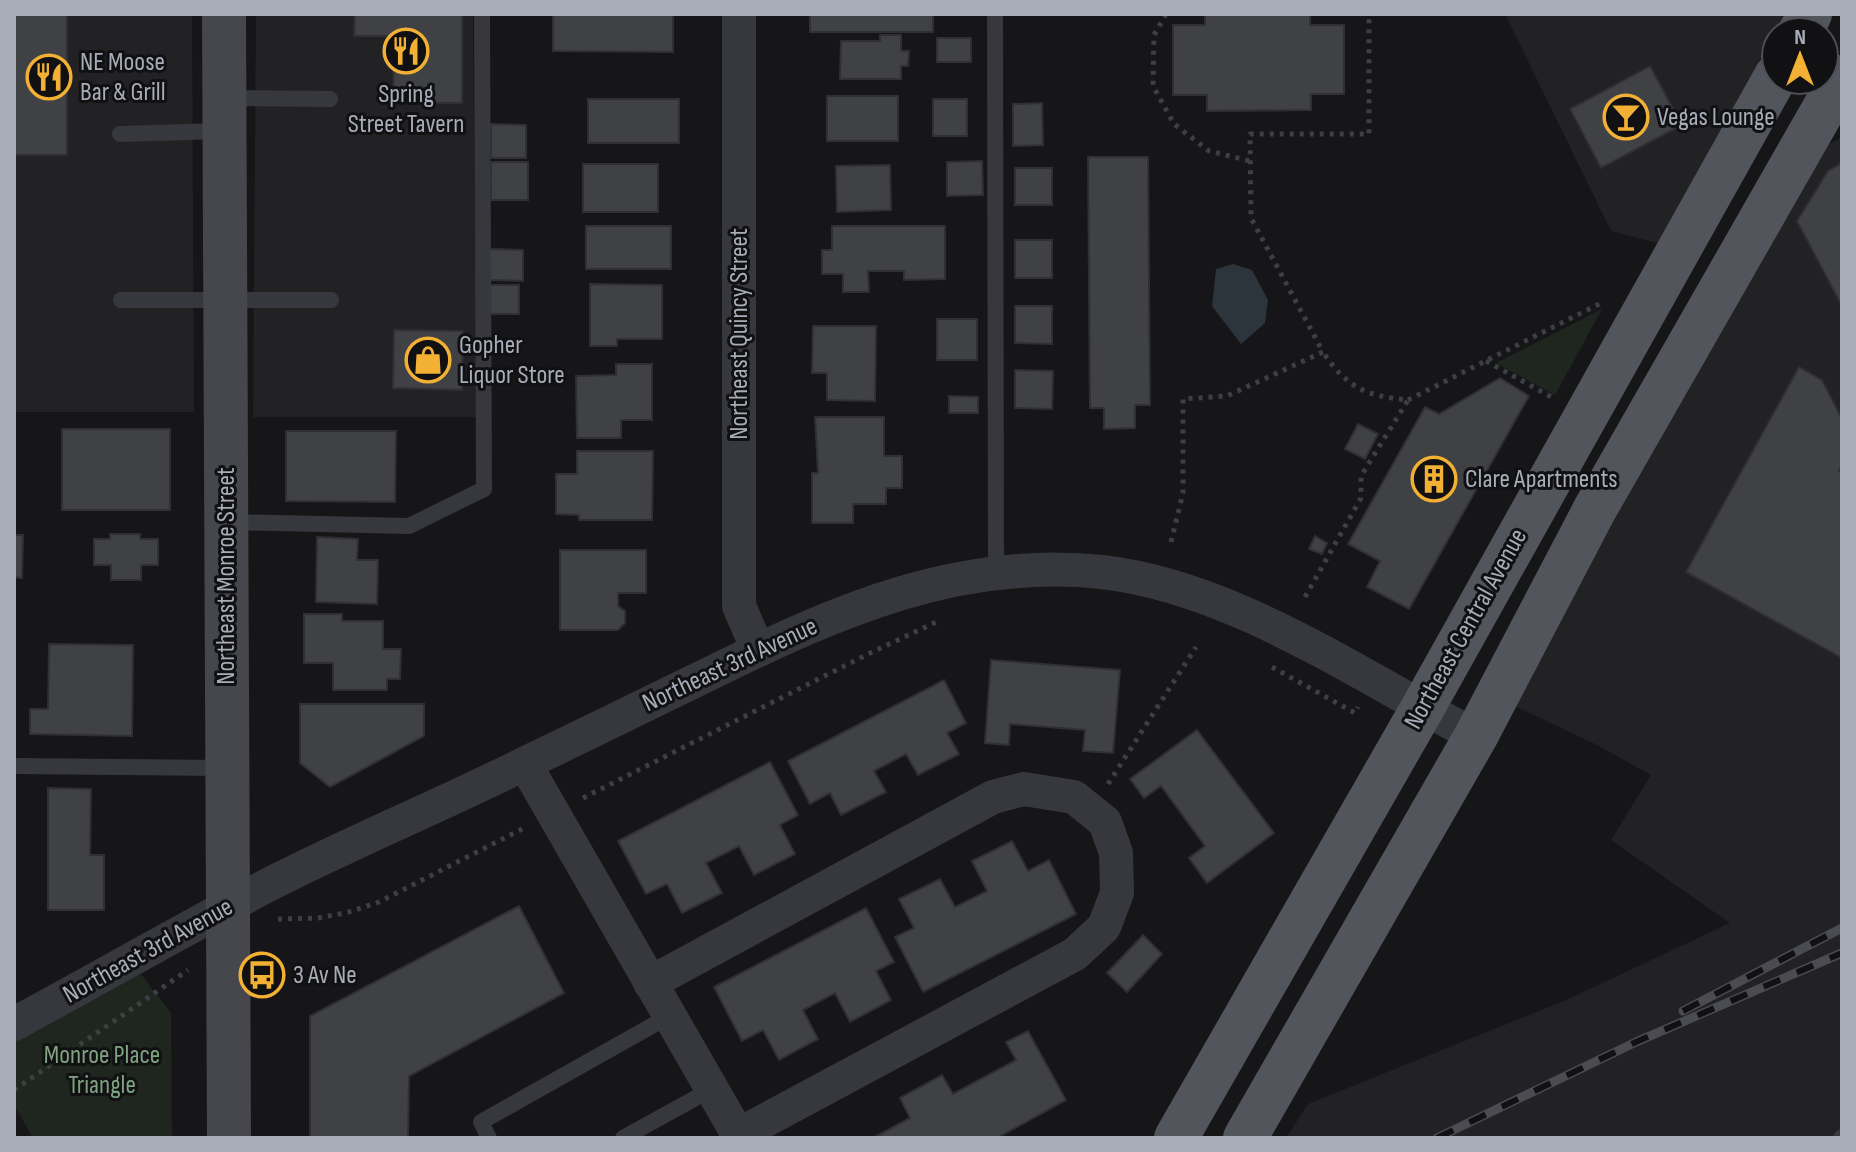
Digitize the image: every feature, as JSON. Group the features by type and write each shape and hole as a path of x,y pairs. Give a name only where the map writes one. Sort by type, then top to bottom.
{"main road":[{"path":"1245,1138 1476,736 1595,509 1825,127 1842,77"},
{"name":"Northeast Central Avenue","path":"1176,1138 1422,709 1765,96"}],"street":[{"name":"Northeast Monroe Street","path":"224,14 226,768 246,914 229,1138"},
{"name":"Northeast Quincy Street","path":"739,14 739,606 758,650"},
{"name":"Northeast 3rd Avenue","path":"14,1024 246,914 267,886 758,650 883,597 945,580 996,572 1050,569 1160,582 1270,625 1476,736"},
{"path":"525,764 552,814 650,983 671,1015 739,1136 1075,954 1104,927 1117,893 1116,853 1105,822 1074,797 1024,789 993,797 650,983"}],"lane":[{"path":"226,522 409,526 484,489 482,14"},
{"path":"995,14 996,572"},
{"path":"120,134 224,114 330,99"},
{"path":"121,300 331,300"},
{"path":"14,766 226,768"},
{"path":"489,1138 481,1122 671,1015"},
{"path":"623,1138 712,1089"}],"path":[{"path":"1166,14 1154,35 1153,86 1174,124 1209,151 1250,161"},
{"path":"1369,14 1369,134 1250,134 1251,218 1323,352 1356,389 1378,397 1408,400"},
{"path":"1305,597 1361,498 1361,476 1408,400 1608,299"},
{"path":"1171,542 1183,493 1183,399 1227,396 1323,352"},
{"path":"1486,361 1559,401"},
{"path":"246,914 318,918 379,902 944,618"},
{"path":"1091,811 1196,647"},
{"path":"1260,661 1355,713"},
{"path":"14,1090 166,985"}],"shaded area":[{"path":"14,14 192,14 194,412 14,412"},
{"path":"256,14 473,14 476,417 253,417"},
{"path":"1505,14 1786,14 1760,16 1760,61 1658,243 1611,231"},
{"path":"1842,137 1842,1138 1286,1138 1308,1104 1564,1001 1730,923 1611,840 1651,775 1515,706 1811,154"},
{"path":"1233,264 1252,270 1268,300 1265,323 1241,344 1212,306 1216,269"}],"green space":[{"path":"1602,309 1555,395 1496,363"},
{"name":"Monroe Place Triangle","path":"140,973 171,1013 172,1138 33,1138 14,1105 14,1039"}],"building":[{"path":"14,14 67,14 67,155 14,155"},
{"path":"355,14 462,14 462,103 393,103 394,36 354,36"},
{"path":"553,14 673,14 673,52 553,51"},
{"path":"810,14 933,14 933,32 810,32"},
{"path":"1205,14 1310,14 1310,25 1344,25 1344,94 1311,94 1311,110 1207,111 1207,95 1173,95 1173,25 1205,25"},
{"path":"880,35 901,35 901,51 909,51 908,66 901,66 901,79 840,79 841,41 880,41"},
{"path":"937,38 971,38 971,62 937,62"},
{"name":"Vegas Lounge","path":"1650,66 1682,125 1601,168 1570,109"},
{"path":"827,96 898,96 898,141 827,141"},
{"path":"588,99 679,99 679,143 588,143"},
{"path":"933,99 967,99 967,136 933,136"},
{"path":"1042,103 1043,145 1013,146 1013,104"},
{"path":"491,124 526,125 526,158 491,158"},
{"path":"1088,157 1148,157 1150,405 1135,405 1135,428 1104,429 1104,408 1090,408"},
{"path":"982,161 983,195 947,196 947,162"},
{"path":"491,162 528,162 528,200 491,200"},
{"path":"1842,163 1842,306 1797,221 1828,171"},
{"path":"583,164 658,164 658,212 583,212"},
{"path":"890,165 891,210 837,212 836,166"},
{"path":"1015,168 1052,168 1052,205 1015,205"},
{"path":"586,226 671,226 671,269 586,269"},
{"path":"832,226 945,226 945,279 904,280 904,271 868,271 869,292 843,292 843,274 822,274 822,250 832,250"},
{"path":"1015,240 1052,240 1052,278 1015,278"},
{"path":"490,249 523,250 523,281 490,280"},
{"path":"590,284 662,285 662,339 617,339 617,346 590,346"},
{"path":"490,285 519,285 519,314 490,314"},
{"path":"1015,306 1052,306 1052,344 1015,343"},
{"path":"937,319 977,319 977,360 937,360"},
{"path":"813,326 876,326 875,401 827,400 827,373 812,373"},
{"name":"Gopher Liquor Store","path":"394,330 463,331 462,390 393,388"},
{"path":"616,364 652,364 652,420 621,420 621,438 577,438 576,376 616,375"},
{"path":"1799,367 1822,380 1842,419 1842,465 1839,471 1842,472 1842,658 1686,572"},
{"path":"1015,370 1053,371 1052,409 1015,408"},
{"name":"Clare Apartments","path":"1500,378 1529,396 1409,609 1367,587 1380,561 1348,544 1425,407 1439,414"},
{"path":"949,396 978,397 978,413 949,413"},
{"path":"815,417 884,417 884,456 902,456 902,488 886,488 886,504 853,504 853,523 812,523 812,473 818,473"},
{"path":"1358,424 1378,434 1365,459 1345,449"},
{"path":"62,429 170,429 170,510 62,510"},
{"path":"286,431 396,431 395,502 286,501"},
{"path":"577,451 653,451 652,520 579,520 579,515 556,514 556,474 577,474"},
{"path":"110,534 140,534 140,539 158,539 158,565 141,565 141,580 111,580 111,565 94,565 94,539 110,539"},
{"path":"14,535 23,535 22,578 14,577"},
{"path":"1315,536 1327,543 1322,554 1309,549"},
{"path":"317,537 358,539 357,560 378,560 377,604 316,602"},
{"path":"560,550 646,550 646,593 618,593 618,606 625,611 625,623 618,630 560,630"},
{"path":"304,614 342,614 342,621 383,621 383,649 401,649 400,679 387,679 387,690 333,690 333,663 304,663"},
{"path":"49,644 133,645 132,736 30,734 30,709 48,709"},
{"path":"991,660 1120,670 1113,753 1083,751 1085,730 1010,724 1009,745 985,743"},
{"path":"944,680 966,723 947,733 959,754 918,775 906,754 874,771 886,792 841,815 830,793 810,804 788,761"},
{"path":"300,704 424,704 424,736 330,787 300,763"},
{"path":"1197,730 1274,833 1207,883 1189,858 1205,846 1161,786 1144,798 1130,779"},
{"path":"770,762 798,815 780,825 795,854 754,875 739,846 706,863 722,893 682,913 667,884 646,894 618,841"},
{"path":"48,788 91,789 90,855 104,855 104,910 48,910"},
{"path":"1012,841 1028,871 1049,860 1076,914 923,992 895,937 914,928 899,899 940,879 955,907 987,891 972,861"},
{"path":"519,906 564,993 409,1076 408,1138 310,1138 310,1016"},
{"path":"866,908 894,962 876,971 891,1000 850,1022 835,993 803,1010 818,1039 779,1060 763,1030 742,1041 714,987"},
{"path":"1143,935 1162,954 1127,992 1107,973"},
{"path":"1028,1031 1066,1100 997,1138 873,1138 910,1118 900,1098 942,1075 953,1094 1016,1060 1006,1042"}],"railway":[{"path":"1683,1011 1842,928"},
{"path":"1437,1138 1636,1042 1842,953"}],"place":[{"name":"Spring Street Tavern","path":"406,51"},
{"name":"NE Moose Bar & Grill","path":"49,77"},
{"name":"Vegas Lounge","path":"1626,117"},
{"name":"Gopher Liquor Store","path":"428,360"},
{"name":"Clare Apartments","path":"1434,479"},
{"name":"3 Av Ne","path":"262,975"}]}
